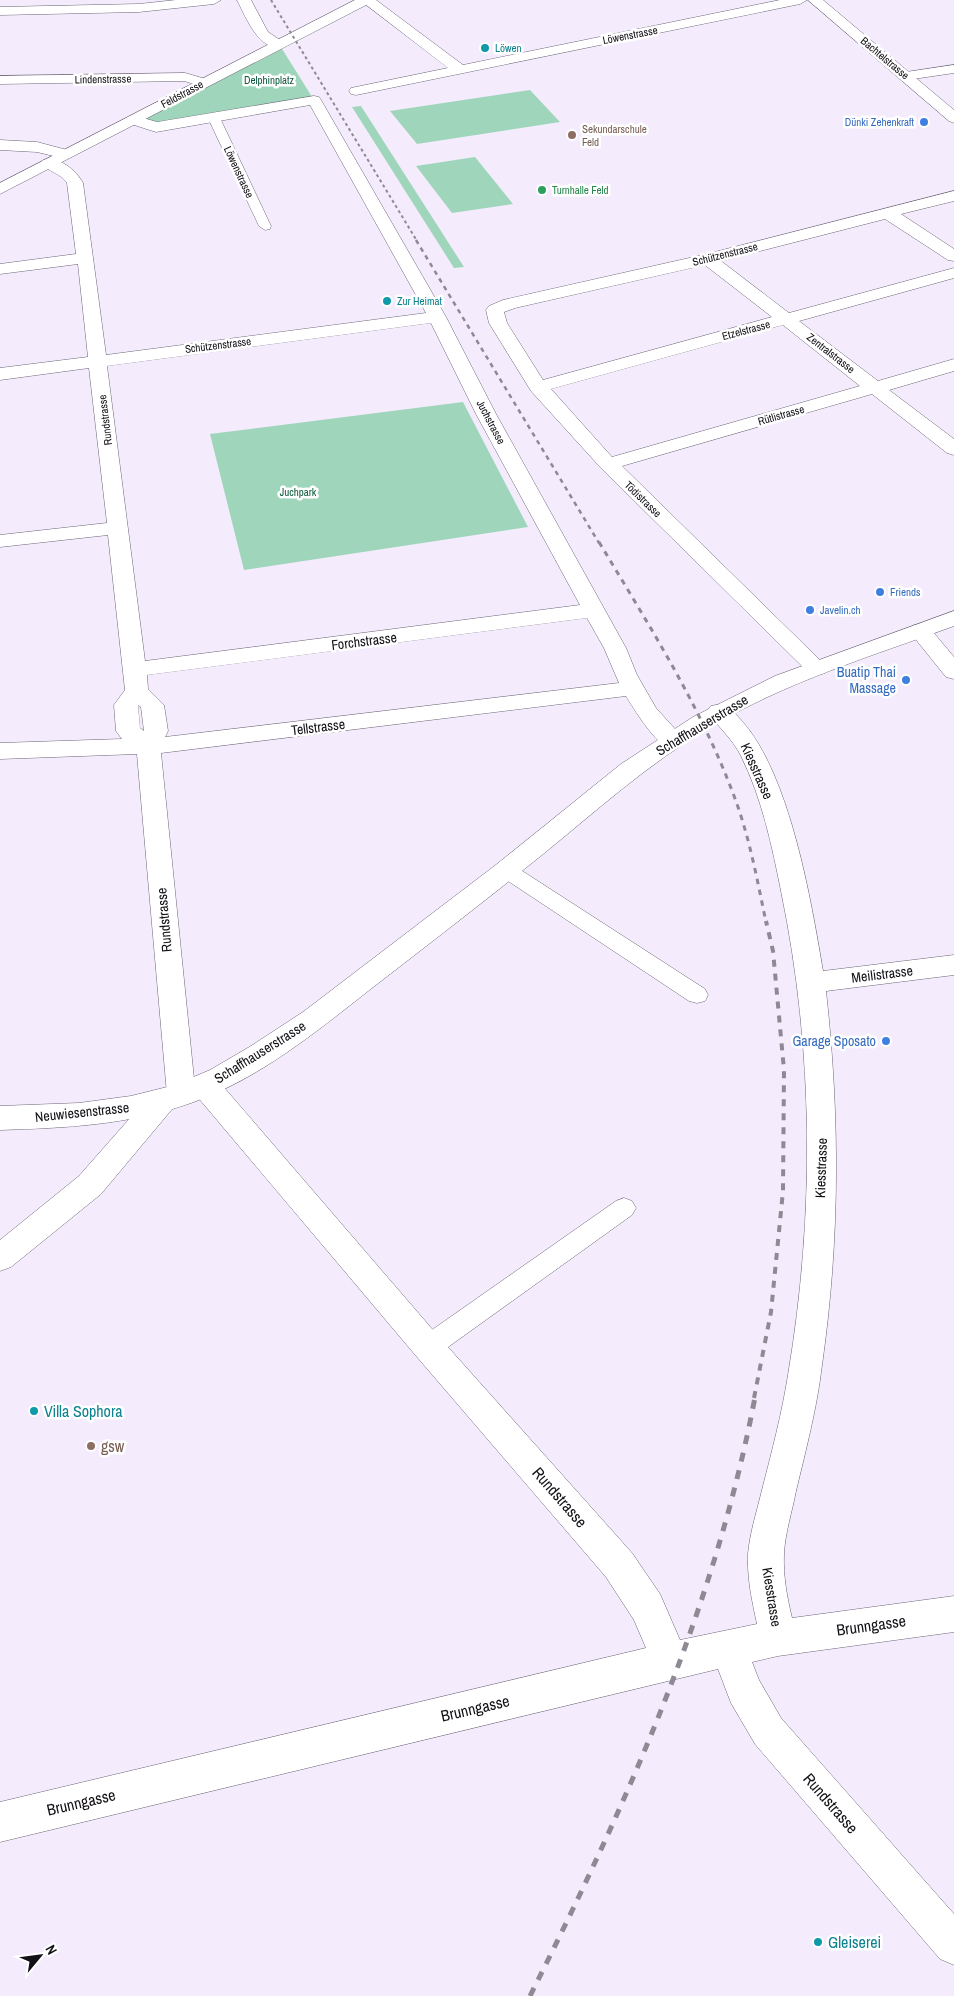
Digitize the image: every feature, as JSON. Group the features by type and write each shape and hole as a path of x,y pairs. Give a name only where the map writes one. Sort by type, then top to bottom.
{"street":[{"path":"0,11 139,8 214,0"},
{"path":"244,0 262,35 279,44"},
{"path":"366,0 459,69"},
{"name":"Feldstrasse","path":"0,189 366,0"},
{"name":"Löwenstrasse","path":"356,91 800,0"},
{"name":"Bachtelstrasse","path":"815,0 954,118"},
{"path":"906,76 954,69"},
{"name":"Lindenstrasse","path":"0,80 185,77 204,83"},
{"name":"Juchstrasse","path":"214,118 314,100 437,317 494,430 615,648 622,668 647,712 673,740"},
{"path":"133,120 156,127 214,118"},
{"name":"Rundstrasse","path":"0,145 37,147 57,159 76,183 136,680"},
{"name":"Schützenstrasse","path":"495,310 510,304 708,259 954,196"},
{"path":"888,213 954,256"},
{"path":"0,269 85,258"},
{"name":"Zentralstrasse","path":"708,259 954,449"},
{"name":"Etzelstrasse","path":"538,387 954,273"},
{"name":"Tödistrasse","path":"495,310 498,323 538,387 608,464 817,668"},
{"name":"Schützenstrasse","path":"0,374 437,317"},
{"name":"Rütlistrasse","path":"608,464 954,365"},
{"path":"0,541 118,528"},
{"name":"Forchstrasse","path":"136,680 594,610"},
{"name":"Schaffhauserstrasse","path":"0,1258 90,1185 183,1093 248,1062 298,1029 506,870 630,770 673,740 719,711 762,690 954,618"},
{"path":"920,630 954,672"},
{"path":"136,680 126,706 128,730 148,746"},
{"name":"Tellstrasse","path":"0,751 148,746 634,688"},
{"name":"Kiesstrasse","path":"719,711 745,742 774,810 798,904 809,960 822,1104 817,1273 806,1367 797,1417 766,1554 768,1590 778,1638"},
{"name":"Rundstrasse","path":"148,746 183,1093 428,1347 628,1576 647,1607 670,1661"},
{"name":"Meilistrasse","path":"811,983 954,966"},
{"name":"Neuwiesenstrasse","path":"0,1118 103,1112 183,1093"},
{"name":"Brunngasse","path":"0,1822 729,1648 778,1638 954,1614"},
{"name":"Rundstrasse","path":"729,1648 744,1690 768,1732 954,1945"}],"lane":[{"name":"Löwenstrasse","path":"214,118 265,226"},
{"path":"506,870 697,995"},
{"path":"428,1347 624,1208"}],"green space":[{"name":"Delphinplatz","path":"279,44 314,100 156,127 133,120"},
{"path":"530,90 560,122 417,144 390,111"},
{"path":"361,106 464,267 454,268 352,107"},
{"path":"475,157 513,204 452,213 416,166"},
{"name":"Juchpark","path":"463,402 528,527 244,570 210,434"}],"railway":[{"path":"271,0 417,241"},
{"path":"416,240 599,543"},
{"path":"599,542 675,671 710,738 725,772 747,836 766,922"},
{"path":"754,1398 771,1312 783,1191 784,1070 773,951 766,921"},
{"path":"530,1996 600,1852 664,1704 692,1629 716,1553 738,1475 755,1397"}],"place":[{"name":"Löwen","path":"485,48"},
{"name":"Dünki Zehenkraft","path":"924,122"},
{"name":"Sekundarschule Feld","path":"572,135"},
{"name":"Turnhalle Feld","path":"542,190"},
{"name":"Zur Heimat","path":"387,301"},
{"name":"Friends","path":"880,592"},
{"name":"Javelin.ch","path":"810,610"},
{"name":"Buatip Thai Massage","path":"906,680"},
{"name":"Garage Sposato","path":"886,1041"},
{"name":"Villa Sophora","path":"34,1411"},
{"name":"gsw","path":"91,1446"},
{"name":"Gleiserei","path":"818,1942"}]}
